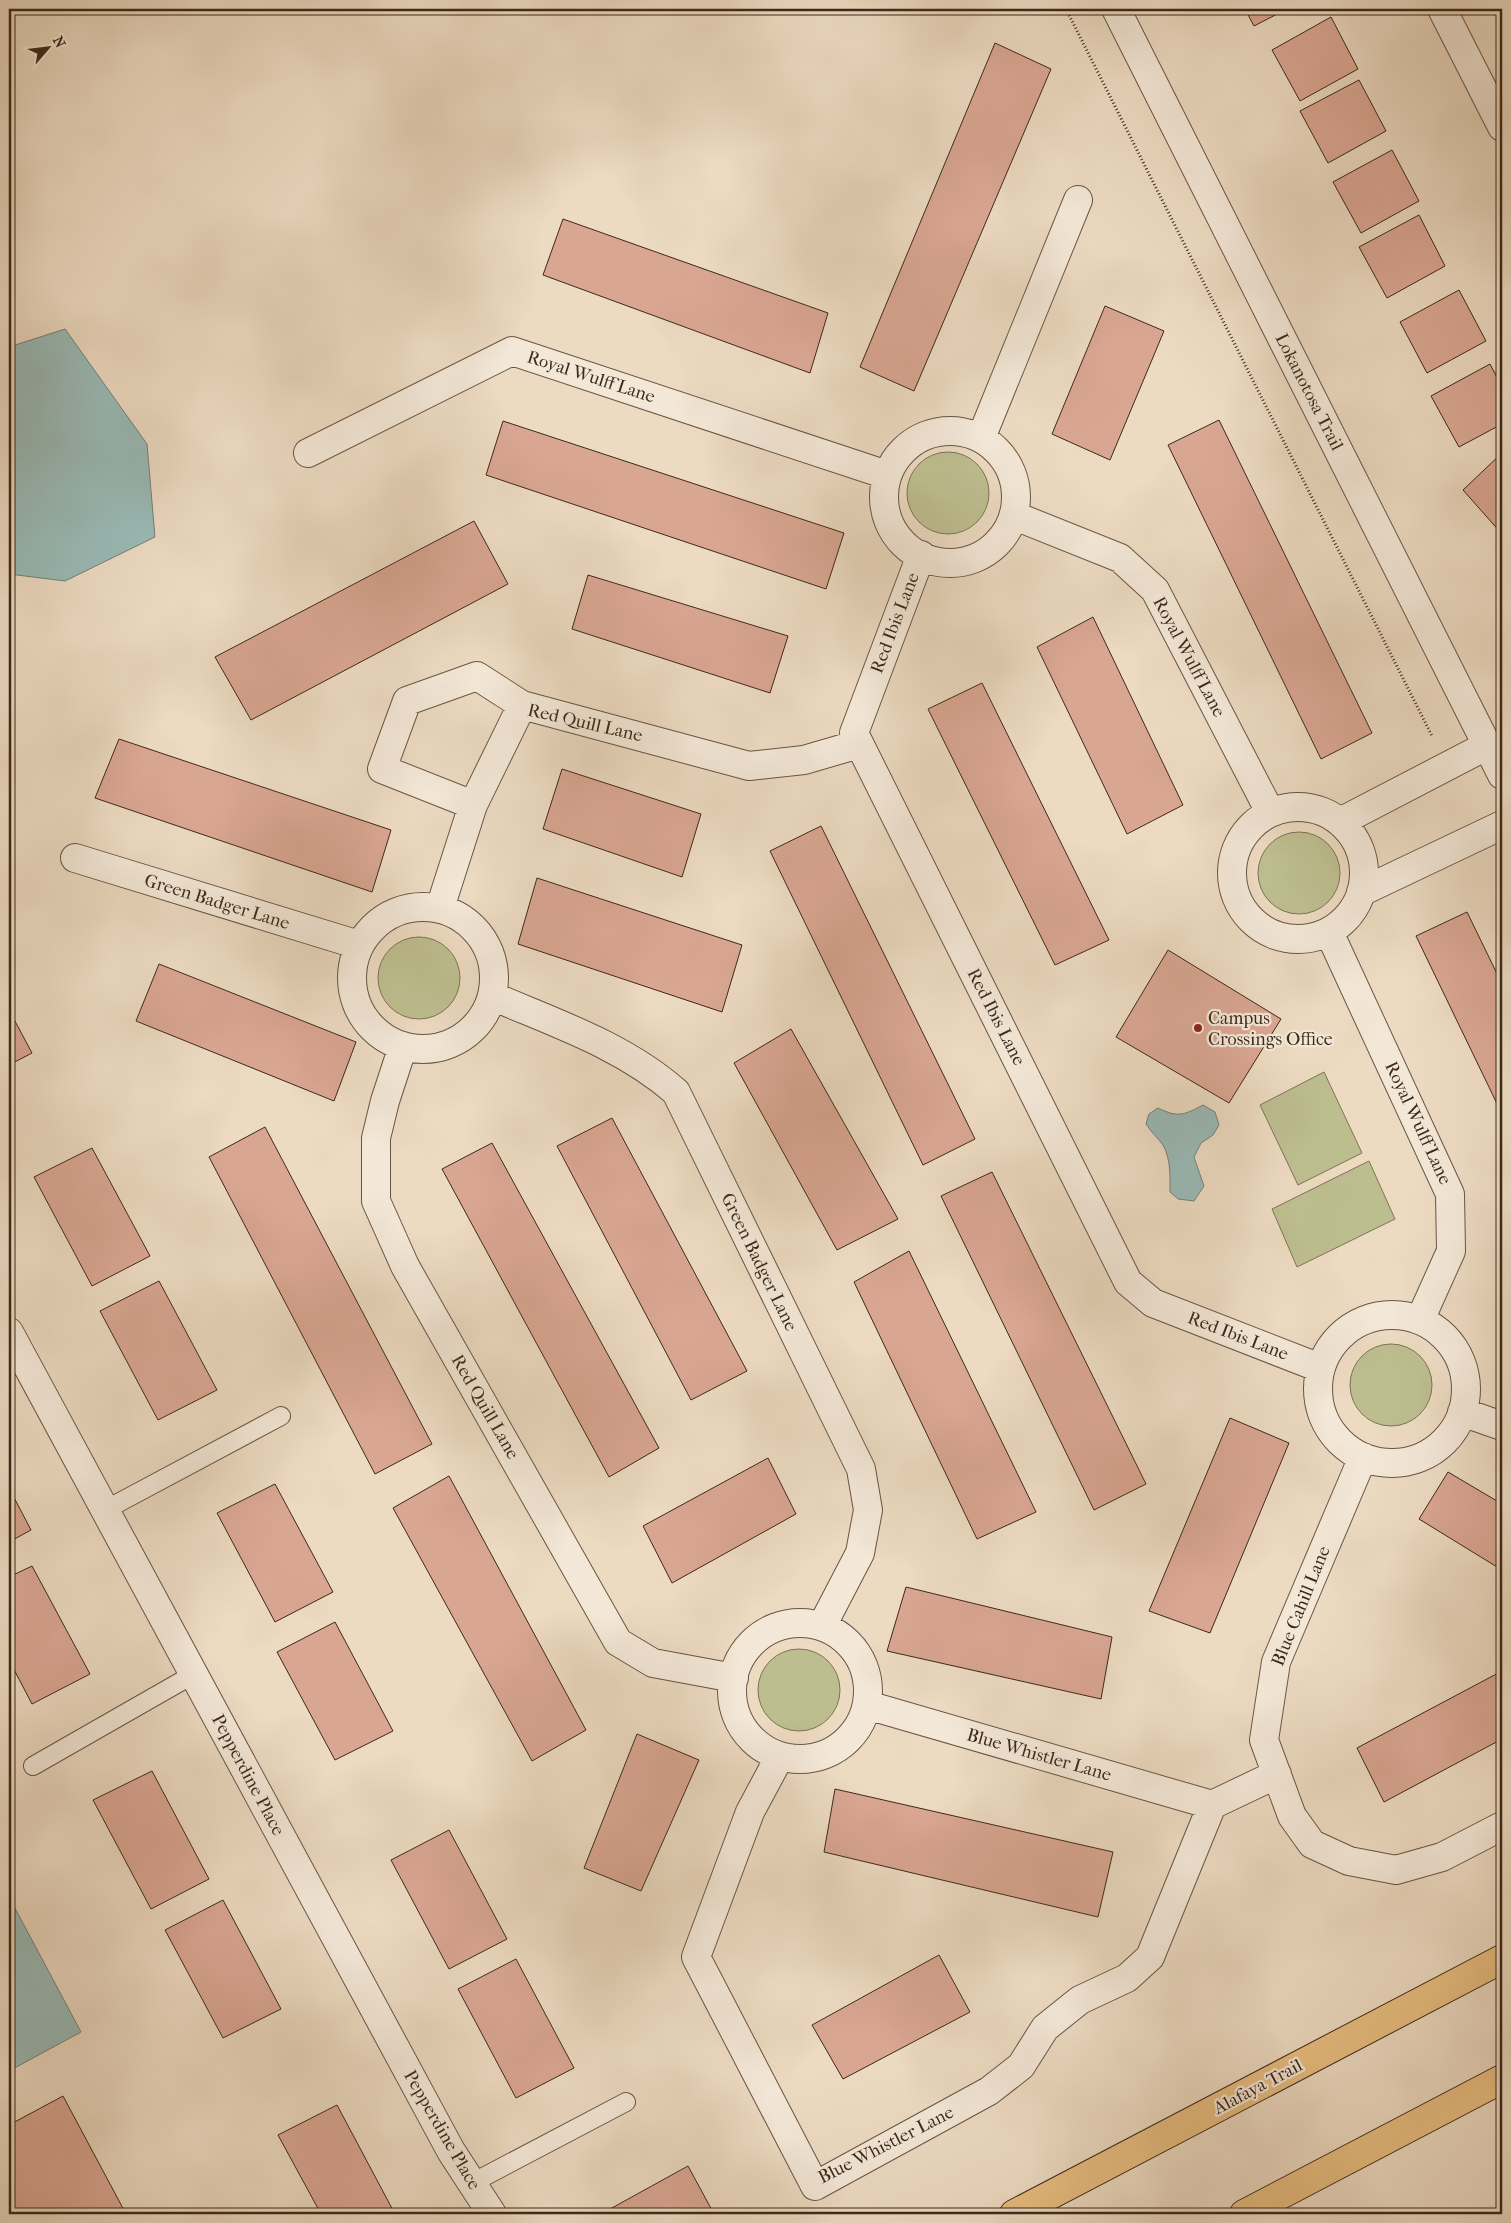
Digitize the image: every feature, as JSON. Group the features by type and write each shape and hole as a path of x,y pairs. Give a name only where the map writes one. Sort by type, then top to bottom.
{"main road":[{"name":"Alafaya Trail","path":"1014,2214 1502,1959"},
{"path":"1244,2214 1502,2079"}],"street":[{"name":"Lokanotosa Trail","path":"1116,9 1502,775"},
{"path":"1442,9 1502,127"},
{"path":"981,438 1078,200"},
{"name":"Royal Wulff Lane","path":"308,453 512,351 887,475"},
{"path":"938,431 960,431 981,438 999,451 1011,470 1016,491 1015,516 1006,533 992,549 973,560 951,564 930,560 911,550 895,534 886,514 884,493 887,475 900,453 917,439 938,431"},
{"name":"Royal Wulff Lane","path":"1015,516 1120,558 1155,590 1270,812"},
{"name":"Red Ibis Lane","path":"921,555 854,733 859,744 1128,1282 1153,1303 1320,1368"},
{"path":"473,805 382,770 407,701 477,676 522,705"},
{"name":"Red Quill Lane","path":"440,908 473,805 522,705 749,766 804,760 859,744"},
{"path":"1340,822 1488,745"},
{"path":"1306,806 1324,812 1340,822 1353,836 1361,854 1364,873 1361,892 1349,915 1329,932 1309,939 1288,939 1268,933 1250,920 1238,903 1231,882 1232,861 1239,840 1252,824 1270,812 1288,807 1306,806"},
{"path":"1361,892 1502,825"},
{"name":"Green Badger Lane","path":"75,858 359,945"},
{"path":"421,906 440,908 472,926 484,941 492,959 494,978 492,996 482,1017 467,1033 448,1045 426,1049 403,1046 384,1037 369,1024 358,1006 353,979 353,965 359,945 370,930 385,917 402,909 421,906"},
{"name":"Royal Wulff Lane","path":"1329,932 1450,1194 1451,1252 1420,1320"},
{"name":"Green Badger Lane","path":"492,996 593,1039 655,1074 676,1092 861,1469 868,1510 860,1553 822,1626"},
{"name":"Red Quill Lane","path":"403,1046 385,1101 376,1138 376,1202 405,1266 618,1642 652,1663 734,1678"},
{"path":"1396,1314 1420,1320 1441,1332 1456,1351 1465,1374 1466,1398 1460,1421 1446,1441 1427,1456 1404,1463 1380,1463 1356,1455 1336,1440 1323,1418 1317,1393 1320,1368 1330,1346 1348,1328 1371,1317 1396,1314"},
{"name":"Pepperdine Place","path":"9,1332 446,2142 492,2214"},
{"path":"1462,1412 1502,1426"},
{"name":"Blue Cahill Lane","path":"1363,1457 1276,1662 1264,1740 1292,1816 1312,1844 1348,1861 1396,1870 1442,1857 1502,1826"},
{"path":"803,1623 822,1626 840,1636 854,1649 864,1666 868,1685 867,1705 859,1726 844,1743 824,1755 802,1759 780,1756 762,1747 748,1734 738,1716 733,1698 734,1678 740,1659 752,1644 766,1632 784,1625 803,1623"},
{"name":"Blue Whistler Lane","path":"780,1756 750,1812 696,1956 815,2186 989,2091 1021,2066 1045,2028 1080,2000 1127,1978 1150,1957 1212,1805 867,1705"},
{"path":"1212,1805 1277,1774"}],"lane":[{"path":"105,1510 282,1416"},
{"path":"33,1766 194,1674"},
{"path":"472,2183 626,2102"}],"path":[{"path":"1066,9 1425,723"},
{"path":"1498,867 1502,876"}],"green space":[{"path":"948,452 964,455 977,464 986,477 989,493 986,509 977,522 964,531 948,534 932,531 919,522 910,509 907,493 910,477 919,464 932,455"},
{"path":"1299,832 1315,835 1328,844 1337,857 1340,873 1337,889 1328,902 1315,911 1299,914 1283,911 1270,902 1261,889 1258,873 1261,857 1270,844 1283,835"},
{"path":"419,937 435,940 448,949 457,962 460,978 457,994 448,1007 435,1016 419,1019 403,1016 390,1007 381,994 378,978 381,962 390,949 403,940"},
{"path":"1324,1072 1362,1153 1298,1185 1260,1105"},
{"path":"1369,1161 1395,1219 1297,1267 1272,1209"},
{"path":"1391,1344 1407,1347 1420,1356 1429,1369 1432,1385 1429,1401 1420,1414 1407,1423 1391,1426 1375,1423 1362,1414 1353,1401 1350,1385 1353,1369 1362,1356 1375,1347"},
{"path":"799,1649 815,1652 828,1661 837,1674 840,1690 837,1706 828,1719 815,1728 799,1731 783,1728 770,1719 761,1706 758,1690 761,1674 770,1661 783,1652"}],"water":[{"path":"65,329 147,444 155,537 65,581 9,574 9,347"},
{"path":"1203,1105 1215,1112 1219,1125 1213,1135 1201,1143 1194,1157 1204,1186 1194,1201 1178,1199 1170,1192 1170,1168 1166,1150 1146,1124 1149,1114 1158,1108 1171,1113 1181,1114"},
{"path":"9,1897 81,2032 9,2071"}],"building":[{"path":"1245,9 1287,9 1254,26"},
{"path":"1331,17 1358,69 1300,101 1272,50"},
{"path":"995,43 1051,69 914,391 860,367"},
{"path":"1359,80 1386,131 1328,163 1300,111"},
{"path":"1392,150 1419,201 1361,233 1333,182"},
{"path":"1419,215 1445,266 1387,298 1359,247"},
{"path":"563,219 828,313 810,373 543,275"},
{"path":"1459,290 1486,341 1427,373 1400,322"},
{"path":"1105,306 1164,331 1110,460 1052,434"},
{"path":"1490,364 1502,387 1502,424 1459,447 1431,396"},
{"path":"1219,420 1372,733 1321,759 1168,445"},
{"path":"503,421 844,533 826,589 486,475"},
{"path":"1502,453 1502,534 1463,490"},
{"path":"474,521 508,584 251,720 215,657"},
{"path":"588,575 788,636 770,693 572,629"},
{"path":"1093,617 1183,805 1127,834 1037,647"},
{"path":"982,683 1109,940 1055,965 928,709"},
{"path":"119,739 391,830 372,892 95,798"},
{"path":"562,769 701,814 682,877 543,829"},
{"path":"821,826 975,1139 923,1165 770,851"},
{"path":"537,878 742,945 722,1012 518,944"},
{"path":"1467,912 1502,984 1502,1114 1416,936"},
{"name":"Campus Crossings Office","path":"1168,950 1281,1019 1229,1103 1116,1037"},
{"path":"159,964 356,1042 334,1101 136,1021"},
{"path":"9,1010 32,1053 9,1065"},
{"path":"791,1029 898,1219 837,1250 734,1063"},
{"path":"612,1118 747,1371 691,1400 557,1146"},
{"path":"265,1127 432,1444 375,1474 209,1157"},
{"path":"492,1143 659,1448 609,1477 442,1169"},
{"path":"92,1148 150,1256 92,1286 34,1177"},
{"path":"992,1172 1146,1484 1094,1510 941,1196"},
{"path":"909,1251 1036,1512 977,1539 854,1282"},
{"path":"159,1281 217,1390 158,1420 100,1311"},
{"path":"1230,1418 1289,1443 1210,1633 1149,1611"},
{"path":"768,1458 796,1514 672,1583 643,1526"},
{"path":"1448,1472 1502,1504 1502,1570 1419,1519"},
{"path":"449,1476 586,1730 532,1761 393,1508"},
{"path":"275,1484 333,1592 275,1622 217,1513"},
{"path":"9,1488 31,1530 9,1542"},
{"path":"32,1566 90,1674 32,1704 9,1660 9,1577"},
{"path":"906,1587 1112,1637 1101,1699 887,1651"},
{"path":"335,1622 393,1731 335,1760 277,1652"},
{"path":"1502,1671 1502,1739 1384,1802 1357,1748"},
{"path":"637,1734 699,1760 641,1891 584,1868"},
{"path":"152,1771 209,1879 151,1909 93,1800"},
{"path":"835,1789 1113,1852 1098,1917 824,1852"},
{"path":"449,1830 507,1939 449,1969 391,1860"},
{"path":"223,1900 281,2009 223,2038 165,1930"},
{"path":"939,1955 970,2012 843,2079 812,2025"},
{"path":"516,1959 574,2068 516,2098 458,1989"},
{"path":"63,2096 126,2214 9,2214 9,2125"},
{"path":"337,2105 395,2214 321,2214 278,2135"},
{"path":"688,2166 714,2214 601,2214"}],"place":[{"name":"Campus Crossings Office","path":"1198,1028"}]}
